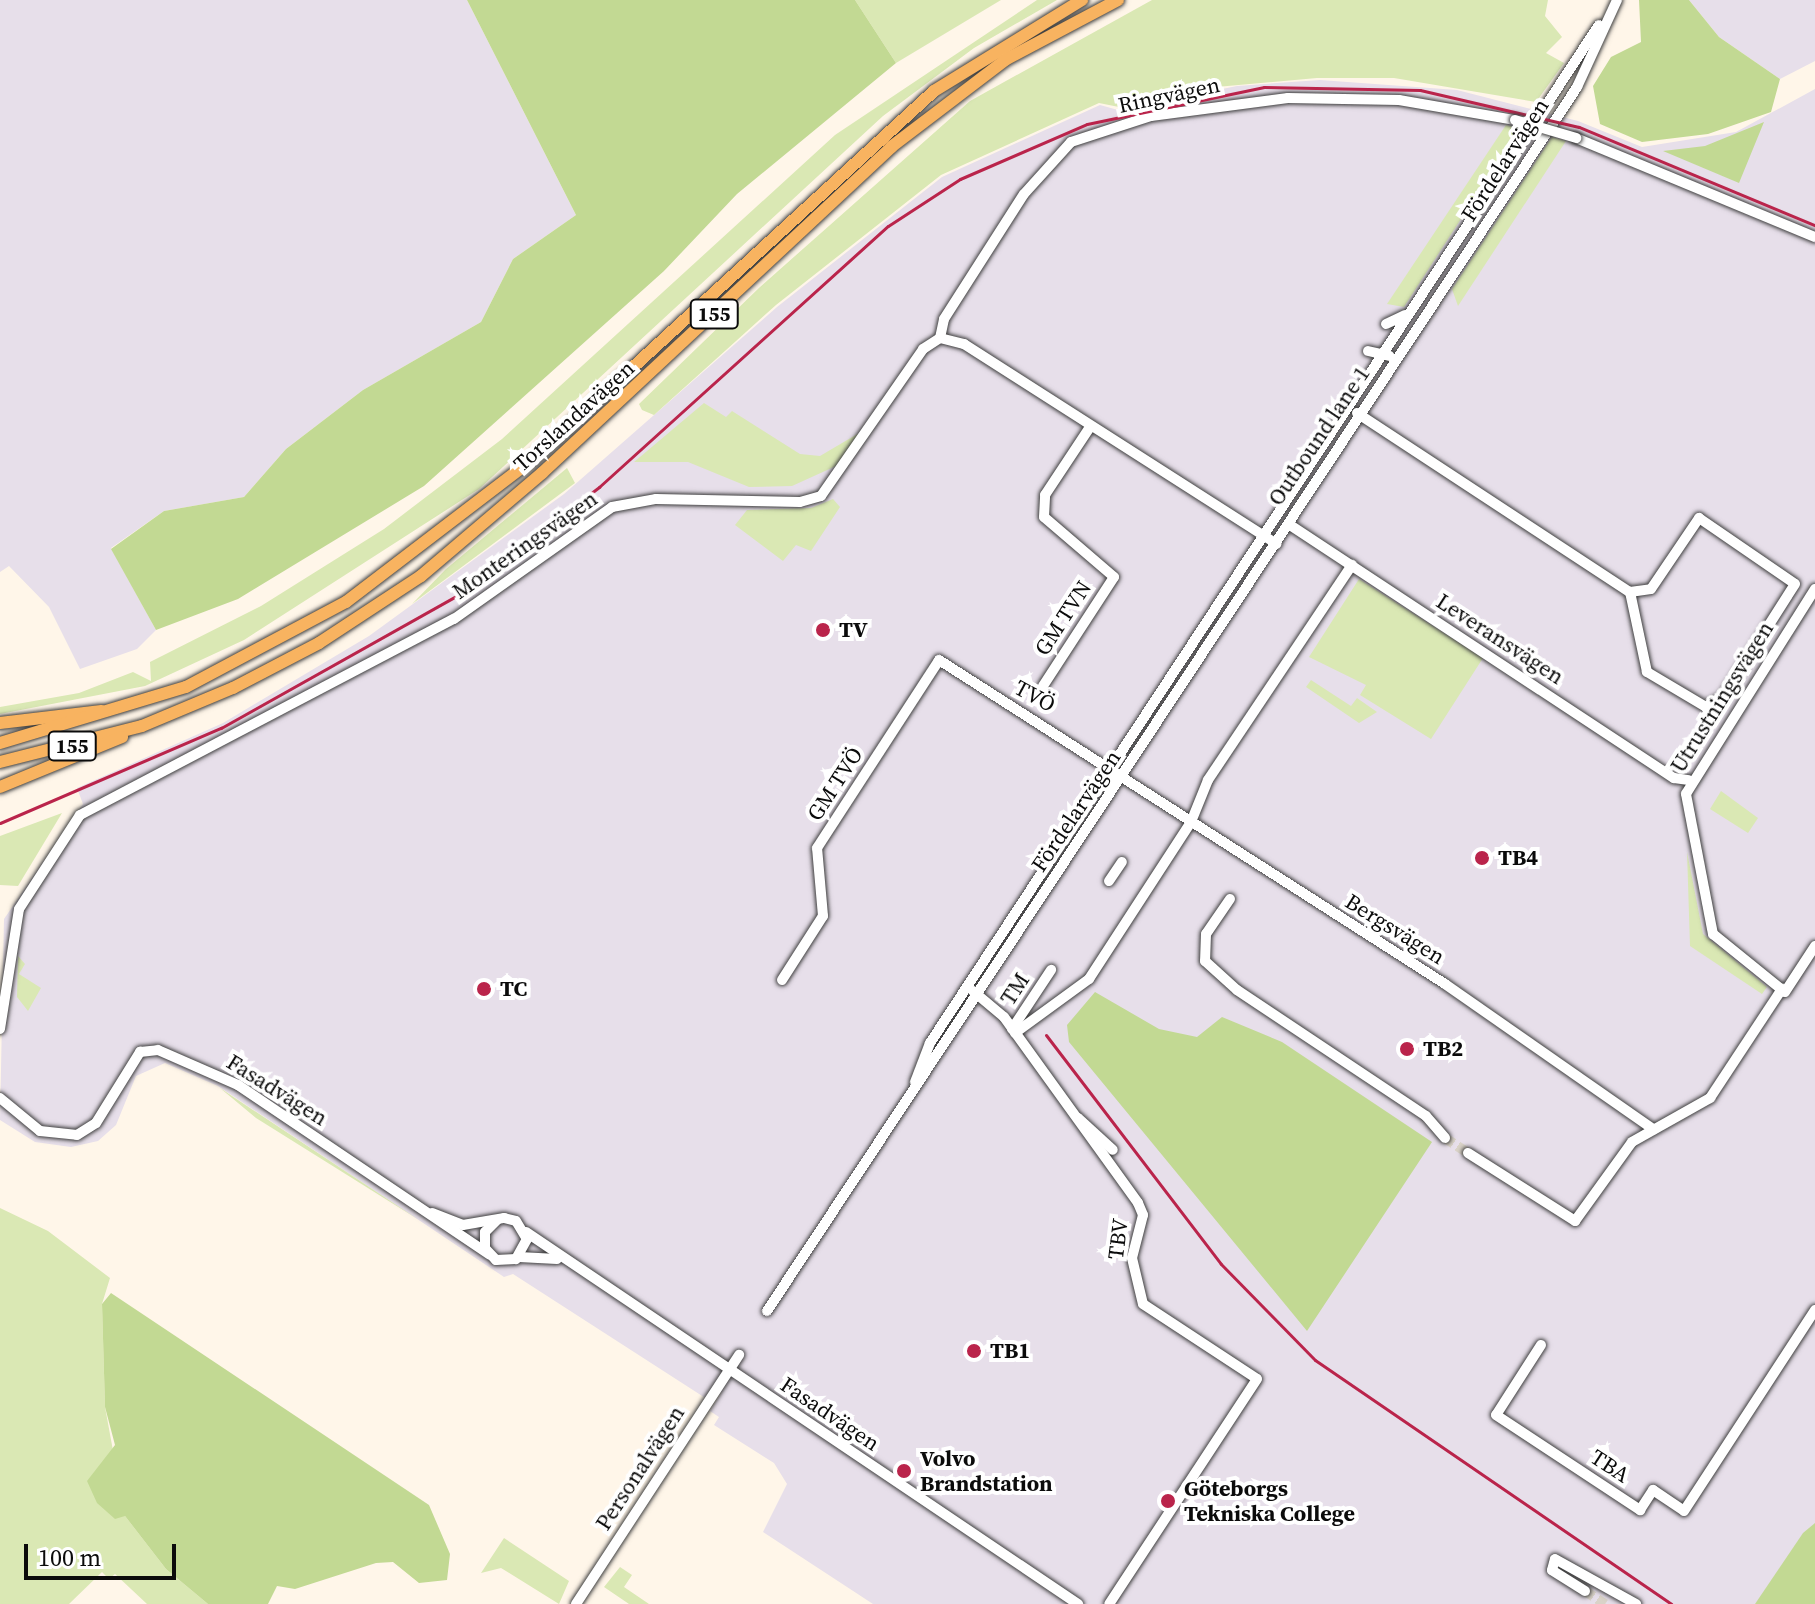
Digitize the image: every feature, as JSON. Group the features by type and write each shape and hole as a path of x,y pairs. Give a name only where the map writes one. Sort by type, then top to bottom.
{"main road":[{"name":"Torslandavägen","path":"0,743 132,706 249,659 412,556 533,459 934,91 1082,0"},
{"name":"Torslandavägen","path":"0,762 142,726 295,657 421,576 542,473 891,147 1005,60 1118,0"},
{"path":"0,723 132,706"},
{"path":"0,787 84,758 142,726"}],"street":[{"name":"Fördelarvägen","path":"1370,375 1616,0"},
{"name":"Fördelarvägen","path":"1354,411 1415,336 1577,87 1616,0"},
{"name":"Ringvägen","path":"940,338 944,319 1024,194 1071,142 1151,116 1288,98 1399,100 1515,120 1576,138 1815,237"},
{"name":"Fördelarvägen","path":"1386,324 1400,322 1423,298"},
{"name":"Fördelarvägen","path":"1385,356 1400,351 1415,336"},
{"path":"940,338 964,344 1268,540"},
{"name":"Monteringsvägen","path":"0,1029 19,909 83,813 454,619 612,507 656,499 800,502 821,496 923,349 940,338"},
{"path":"1268,540 1290,525 1354,411 1370,375 1368,351 1385,356"},
{"name":"Outbound lane 1","path":"1354,411 1400,351"},
{"path":"1268,540 1354,411 1370,375"},
{"path":"1354,411 1630,592 1651,589 1699,518 1795,584 1723,697 1706,707 1647,672 1630,592"},
{"name":"GM TVN","path":"1043,686 1114,577 1044,517 1045,495 1090,427"},
{"name":"Leveransvägen","path":"1290,525 1674,778 1689,780"},
{"name":"Fördelarvägen","path":"909,1099 930,1043 1268,540"},
{"name":"Fördelarvägen","path":"767,1311 1122,778 1268,540"},
{"path":"1014,1031 1089,979 1191,822 1211,775 1352,565"},
{"name":"Utrustningsvägen","path":"1784,990 1713,934 1707,920 1687,811 1689,780 1815,589"},
{"name":"TVÖ","path":"939,660 1113,767"},
{"name":"GM TVÖ","path":"782,980 823,916 817,848 939,660"},
{"name":"Bergsvägen","path":"1113,767 1122,778 1592,1080 1653,1129"},
{"path":"1109,881 1122,862"},
{"path":"1230,899 1206,934 1205,961 1237,990 1426,1116 1445,1138"},
{"path":"1468,1153 1575,1221 1632,1142 1710,1098 1815,946"},
{"name":"TM","path":"1014,1031 1051,970"},
{"name":"TBV","path":"968,988 979,994 1014,1031 1143,1215 1132,1258 1143,1304 1257,1379 1109,1604"},
{"name":"Fasadvägen","path":"0,1098 46,1134 89,1130 138,1055 158,1050 238,1085 503,1262 519,1257 558,1259"},
{"path":"1063,1103 1113,1150"},
{"name":"Fasadvägen","path":"423,1209 463,1225 497,1220 516,1221 558,1259 1078,1604"},
{"path":"489,1254 484,1235 497,1220"},
{"path":"519,1257 526,1232"},
{"name":"TBA","path":"1541,1345 1496,1415 1640,1510 1653,1490 1684,1511 1815,1310"},
{"name":"Personalvägen","path":"576,1604 739,1355"},
{"path":"1585,1591 1551,1564 1560,1559 1581,1568 1636,1604"}],"shaded area":[{"path":"0,0 467,0 576,215 513,259 481,322 363,390 286,449 244,497 164,511 111,548 156,630 137,649 80,669 49,607 9,566 0,572"},
{"path":"1689,0 1815,0 1815,61 1780,79 1719,37"},
{"path":"1320,80 1457,90 1578,121 1642,147 1736,132 1815,89 1815,1604 873,1604 763,1532 787,1484 774,1463 714,1425 719,1417 710,1411 722,1392 710,1401 513,1274 504,1277 218,1086 165,1063 136,1076 116,1125 98,1141 71,1147 35,1142 0,1120 4,919 83,804 77,788 223,723 369,636 564,494 777,307 942,177 1100,105 1118,110 1237,86"}],"green space":[{"path":"467,0 855,0 896,63 737,194 664,271 424,486 238,599 156,630 111,549 164,511 244,497 286,449 363,390 481,322 513,259 576,215"},
{"path":"855,0 1001,0 896,63"},
{"path":"1037,0 1057,0 974,48 883,116 479,489 244,640 145,686 0,714 0,707 79,693 133,672 151,681 150,662 261,606 384,529 502,439 835,135"},
{"path":"1152,0 1548,0 1545,16 1562,37 1546,53 1564,63 1536,102 1394,78 1317,78 1183,90 1119,107 1099,103 941,175 776,305 654,415 642,410 639,404 760,287 970,101"},
{"path":"1639,0 1689,0 1719,37 1780,79 1771,112 1708,134 1642,142 1600,124 1593,86 1611,57 1641,42"},
{"path":"1764,122 1739,183 1663,151 1705,146"},
{"path":"1506,125 1520,128 1404,307 1387,304"},
{"path":"1552,137 1566,141 1458,306 1452,289"},
{"path":"704,403 726,417 732,411 800,454 820,456 859,433 836,466 792,486 749,487 688,462 634,462"},
{"path":"567,468 575,483 412,604 446,569"},
{"path":"833,499 840,507 811,551 796,545 783,561 735,525 747,510 811,508"},
{"path":"1359,579 1483,658 1431,739 1360,695 1366,685 1309,657"},
{"path":"1311,680 1351,706 1357,698 1377,712 1359,723 1306,687"},
{"path":"1721,791 1758,818 1748,833 1710,809"},
{"path":"62,813 18,886 0,885 0,836"},
{"path":"1687,852 1703,934 1767,987 1762,994 1690,946"},
{"path":"18,956 25,964 19,974 41,988 28,1011 17,997"},
{"path":"1095,992 1159,1029 1197,1037 1222,1017 1282,1042 1432,1142 1307,1331 1069,1042 1067,1025"},
{"path":"220,1088 327,1159 419,1220 256,1118"},
{"path":"0,1208 48,1231 110,1278 102,1304 105,1407 125,1516 166,1569 208,1604 147,1604 115,1574 109,1579 102,1572 69,1604 0,1604"},
{"path":"111,1293 429,1505 450,1554 447,1580 419,1583 393,1562 376,1563 295,1589 277,1586 268,1604 208,1604 166,1569 125,1516 115,1519 97,1503 87,1481 115,1445 105,1407 102,1304"},
{"path":"1815,1523 1815,1604 1755,1604 1803,1533"},
{"path":"504,1538 569,1581 559,1604 501,1568 481,1573"},
{"path":"620,1567 632,1575 624,1587 649,1604 629,1604 604,1587"}],"tunnel":[{"path":"1445,1138 1468,1153"},
{"path":"1585,1591 1605,1604"}],"railway":[{"path":"0,823 221,728 456,596 599,487 888,226 960,179 1087,124 1264,87 1420,90 1579,127 1815,225"},
{"path":"1046,1035 1221,1264 1315,1360 1671,1604"}],"place":[{"name":"TV","path":"823,630"},
{"name":"TB4","path":"1482,858"},
{"name":"TC","path":"484,989"},
{"name":"TB2","path":"1407,1049"},
{"name":"TB1","path":"974,1351"},
{"name":"Volvo Brandstation","path":"904,1471"},
{"name":"Göteborgs Tekniska College","path":"1168,1501"}]}
